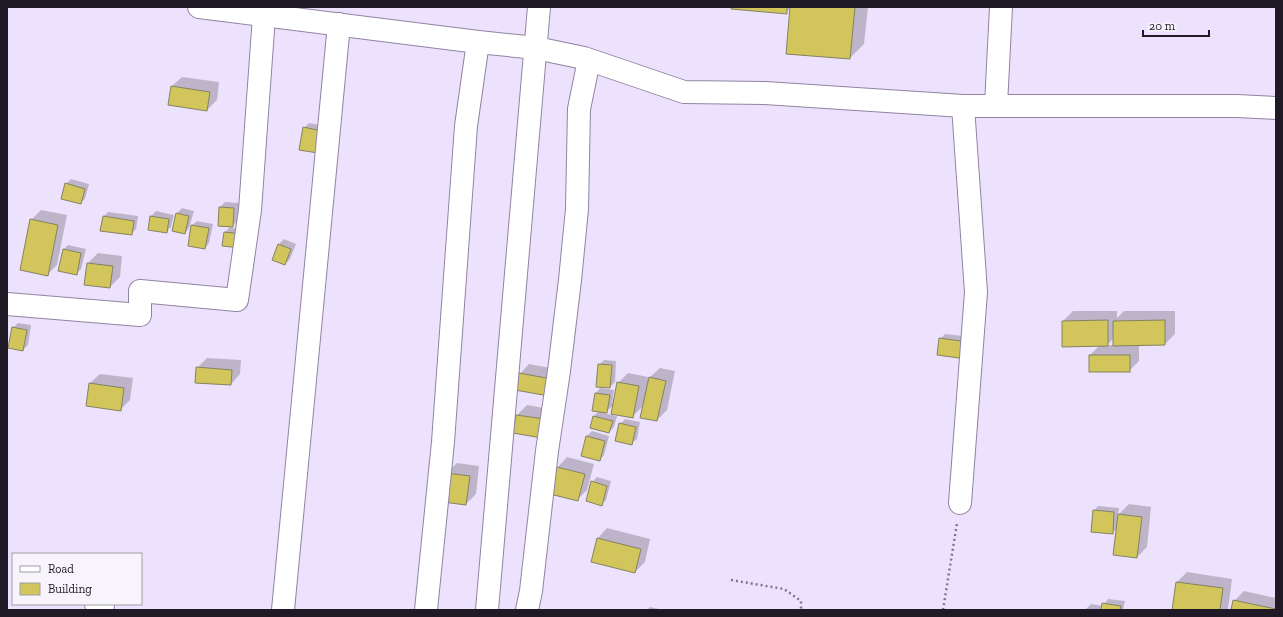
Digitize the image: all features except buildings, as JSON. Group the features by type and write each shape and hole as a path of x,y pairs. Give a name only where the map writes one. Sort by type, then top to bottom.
{"street":[{"path":"199,7 536,48 589,60 684,92 765,93 963,106 1237,106 1276,108"},
{"path":"487,610 539,7"},
{"path":"996,105 1000,7"},
{"path":"7,304 140,315 140,291 237,300 250,210 264,16"},
{"path":"283,610 339,24"},
{"path":"426,610 443,442 466,126 478,42"},
{"path":"526,610 530,591 570,280 577,209 580,108 589,60"},
{"path":"960,503 976,292 963,106"}],"path":[{"path":"943,610 960,503"},
{"path":"731,580 784,588 801,601 801,610"}]}
